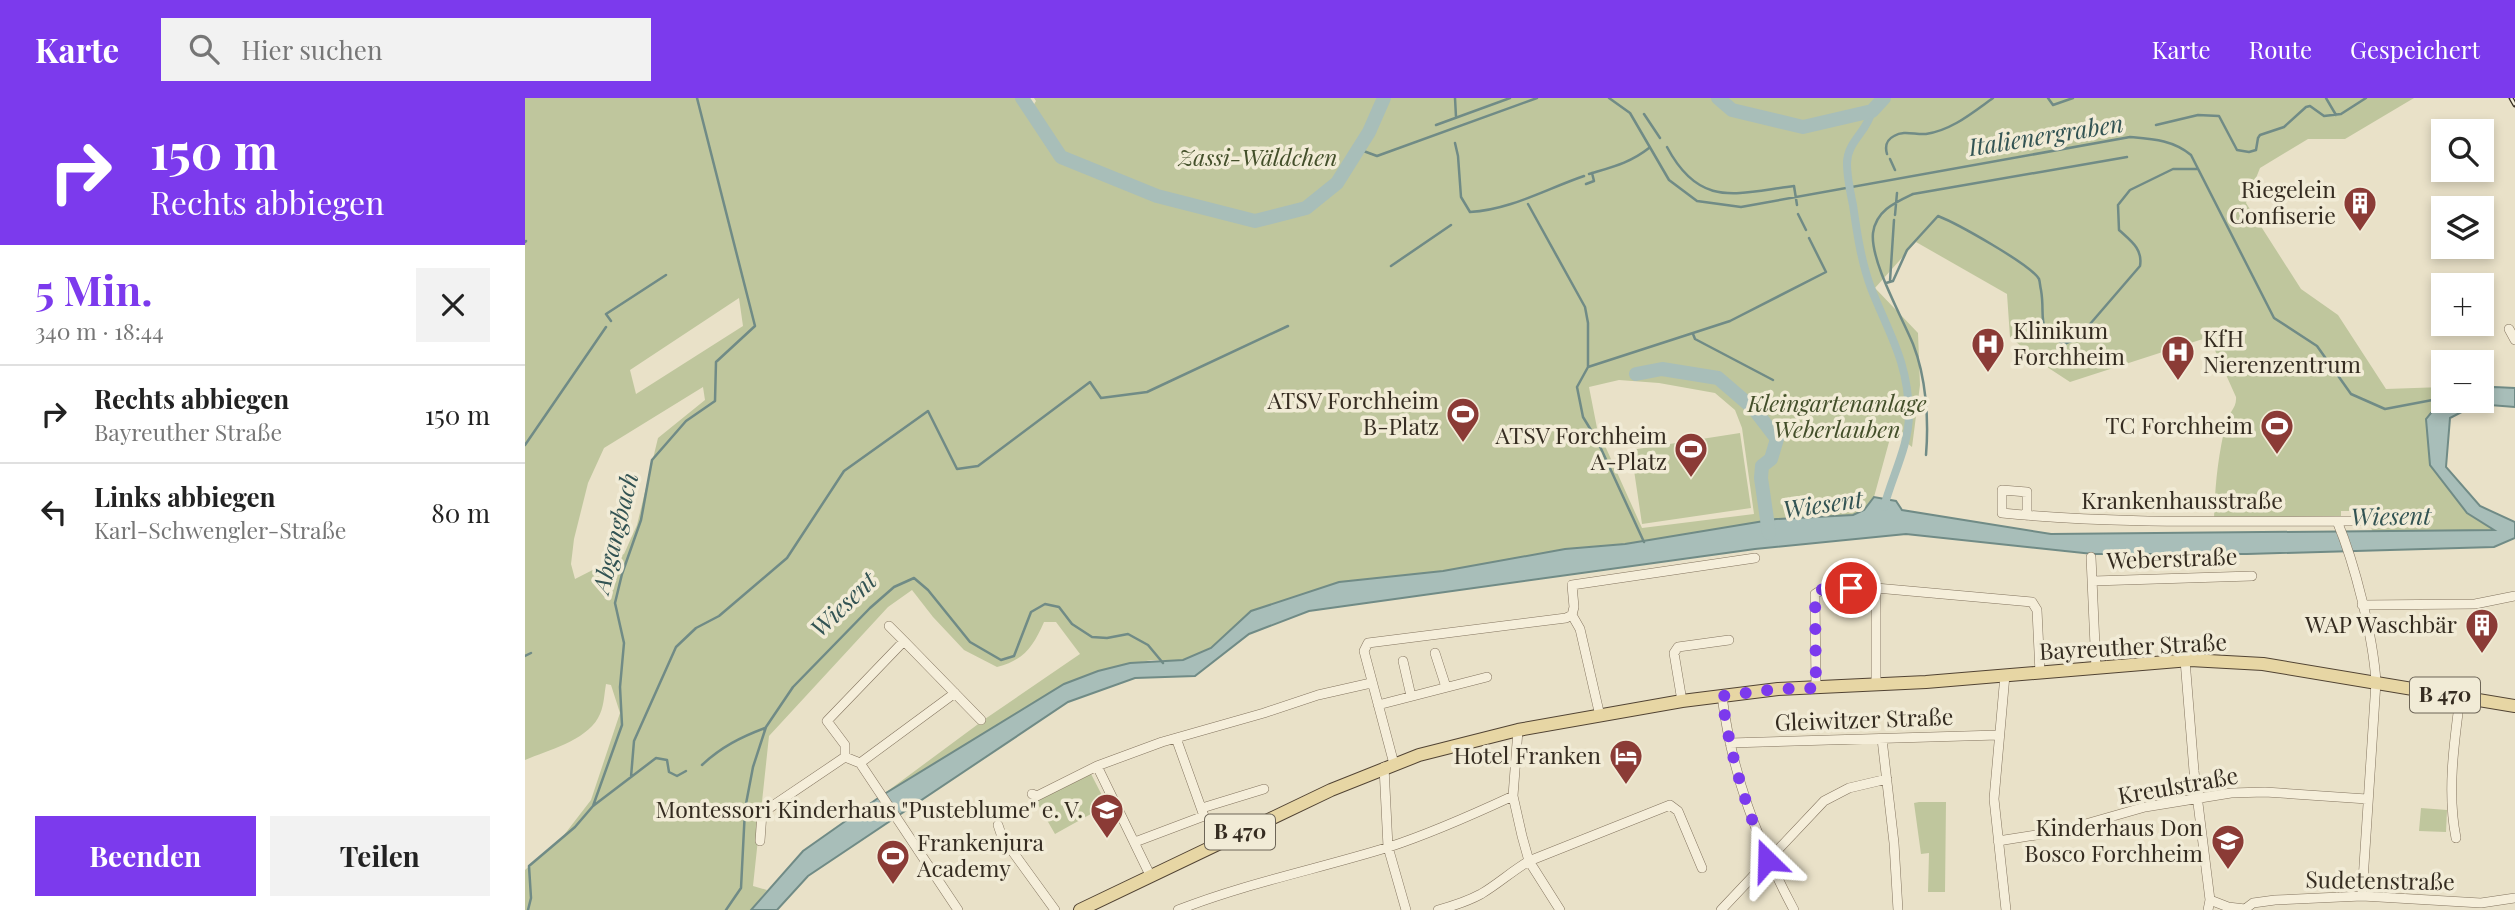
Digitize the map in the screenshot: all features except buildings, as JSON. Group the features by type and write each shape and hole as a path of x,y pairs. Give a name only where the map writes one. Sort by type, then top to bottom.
{"main road":[{"name":"Bayreuther Straße","path":"1080,910 1150,875 1389,766 1457,744 1598,709 1778,689 1876,685 2185,660 2263,664 2515,706"}],"street":[{"path":"2509,329 2515,340"},
{"name":"Krankenhausstraße","path":"2027,516 2108,521 2339,524 2365,521"},
{"path":"2339,524 2374,656 2376,682 2362,896"},
{"name":"Weberstraße","path":"2091,557 2096,668"},
{"path":"1598,709 1580,629 1572,615 1572,585 1755,558"},
{"name":"Weberstraße","path":"2093,581 2252,576"},
{"path":"1816,688 1815,594 1826,587 1876,588 2032,602 2037,610 2040,673"},
{"path":"1876,588 1876,685"},
{"path":"2362,605 2475,604 2515,596"},
{"path":"1406,910 1388,847 1389,766 1378,705 1364,651 1368,643 1566,618 1572,615"},
{"path":"889,626 981,720"},
{"path":"1682,701 1674,653 1678,648 1729,640"},
{"path":"845,757 845,746 827,721 904,641"},
{"path":"1434,653 1446,687"},
{"path":"2185,660 2209,905 2246,910"},
{"path":"1403,661 1411,695"},
{"path":"2005,675 1994,799 2006,910"},
{"path":"1378,705 1487,677"},
{"path":"1032,794 1037,796 1097,766 1176,738 1318,695 1371,683"},
{"path":"860,763 955,693"},
{"path":"1722,696 1730,743 1748,812 1767,860 1794,910"},
{"path":"2456,838 2452,809 2454,742 2460,698"},
{"path":"1518,730 1513,796 1529,861 1560,910"},
{"name":"Gleiwitzer Straße","path":"1730,743 1998,735"},
{"path":"1135,842 1204,816 1176,738"},
{"path":"1882,739 1898,910"},
{"path":"845,757 860,763 958,910"},
{"path":"760,841 762,813 845,757"},
{"path":"1097,766 1150,875"},
{"path":"1721,910 1824,801 1849,788 1887,779"},
{"path":"1202,808 1263,789"},
{"name":"Kreulstraße","path":"1998,841 2061,831 2145,807 2231,793 2265,792 2367,799"},
{"path":"1178,910 1220,893 1388,847 1446,827 1513,796"},
{"path":"1438,910 1483,893 1529,861 1670,805 1678,811 1702,868"},
{"path":"999,825 1002,837 1055,910"},
{"name":"Sudetenstraße","path":"2246,910 2253,904 2274,900 2362,896 2481,903 2515,898"},
{"path":"2217,910 2228,907"}],"green space":[{"path":"525,98 1016,98 1027,116 1036,101 1034,98 2414,98 2345,139 2308,139 2260,168 2246,203 2301,289 2338,315 2386,389 2431,387 2432,413 2427,419 2430,465 2496,530 2372,531 2368,511 2341,511 2341,518 2214,519 2221,447 2227,419 2236,397 2209,337 2070,382 2010,337 2007,294 1916,242 1875,288 1918,333 1920,385 1912,447 1892,431 1874,497 1864,510 1853,515 1776,519 1625,544 1565,549 1443,571 1339,582 1251,611 1211,648 1183,660 1151,660 1098,671 881,796 985,719 1080,654 1056,622 1044,622 1027,651 1014,661 997,667 964,650 912,590 888,607 769,736 753,886 767,890 751,910 525,910 525,870 564,835 591,800 620,713 611,685 606,684 603,706 592,726 565,744 525,760","holes":["739,298 743,326 636,394 630,370","1619,380 1659,383 1715,393 1735,410 1742,428 1754,514 1642,528 1597,428 1589,387","703,387 705,400 658,438 637,525 624,554 575,579 571,564 574,539 588,483 604,448"]},
{"name":"ATSV Forchheim A-Platz","path":"1740,433 1751,508 1642,524 1631,450"},
{"path":"1091,774 1107,805 1055,834 1036,801"},
{"path":"1946,802 1945,892 1928,892 1929,853 1921,854 1914,803"},
{"path":"2421,808 2447,810 2446,832 2419,831"}],"water":[{"path":"2494,387 2515,388 2515,407 2494,405"},
{"path":"2431,413 2460,413 2450,418 2446,467 2480,506 2515,522 2515,538 2494,547 2247,554 2093,554 1906,534 1755,549 1309,611 1249,634 1195,676 1135,678 1068,702 808,876 777,910 751,910 803,851 881,796 1064,684 1130,663 1183,660 1211,648 1251,611 1339,582 1443,571 1565,549 1625,544 1776,519 1853,515 1864,510 1874,497 1896,501 1902,510 2051,534 2494,530 2467,513 2430,465 2426,419"}],"waterway":[{"name":"Abgangbach","path":"528,910 531,898 529,866 575,827 593,806 622,725 620,687 624,643 615,603 641,520 652,460 686,421 715,401 716,362 755,326 697,98"},
{"path":"1022,98 1061,157 1157,196 1255,221 1306,208 1337,183 1369,132 1384,98"},
{"path":"1455,98 1456,117"},
{"path":"1436,125 1510,98"},
{"name":"Italienergraben","path":"1358,149 1377,156 1537,98"},
{"name":"Italienergraben","path":"1609,98 1630,113 1669,180 1697,201 1741,207 2130,137 2170,143 2191,155 2274,318 2317,346 2351,394 2385,409 2431,400"},
{"path":"1718,98 1732,110 1803,127 1872,111 1884,98"},
{"path":"1887,154 1887,144 1894,136 1906,133 1926,134 1944,129 1993,98"},
{"path":"2048,98 2053,105 2073,98"},
{"path":"2326,98 2336,115"},
{"path":"2156,125 2198,115 2219,116 2237,150 2249,152 2256,150 2260,135 2284,127 2306,107 2310,106 2324,116 2341,114 2366,98"},
{"path":"1872,111 1850,149 1848,178 1865,268 1901,363 1909,414 1903,449 1884,507"},
{"path":"1644,114 1660,138"},
{"path":"1455,143 1461,197 1470,212 1514,203 1584,176"},
{"path":"1667,147 1680,167 1706,188 1737,193 1794,186 1797,205"},
{"path":"1589,174 1628,161 1649,148"},
{"path":"1926,455 1927,413 1921,370 1873,245 1875,225 1882,213 1913,194 2127,157"},
{"path":"1890,159 1895,170"},
{"path":"1886,283 1893,281 1907,250 1938,216 1992,244 2033,272 2039,280 2045,328 2064,344 2078,338 2140,266 2138,250 2119,230 2118,205 2130,190 2173,169 2198,169"},
{"path":"1586,184 1594,181 1592,173"},
{"path":"1895,215 1897,193"},
{"path":"1528,204 1585,307 1588,323 1588,367 1577,387 1583,417 1597,440 1644,542"},
{"path":"1798,214 1806,230"},
{"path":"1890,281 1894,220"},
{"path":"1391,266 1451,225"},
{"path":"1588,367 1730,321 1826,272 1809,238"},
{"path":"611,321 606,314 666,275"},
{"path":"631,777 634,741 676,647 696,628 719,616 787,558 844,471 928,411 957,469 978,466 1090,382 1101,398 1147,392 1288,326"},
{"path":"525,445 606,327"},
{"path":"1693,334 1695,339 1773,380"},
{"path":"1636,374 1662,369 1718,378 1754,409 1777,439 1771,459 1762,466 1761,478 1769,533"},
{"name":"Wiesent","path":"726,910 741,888 745,809 753,767 766,727 793,687 894,587 914,578 928,590 970,642 1001,660 1014,656 1031,612 1045,604 1059,607 1072,624 1092,637 1107,638 1128,634 1148,645 1163,663"},
{"path":"525,656 531,653"},
{"path":"702,765 732,743 765,728"},
{"path":"593,806 656,758 667,760 669,772 677,776 686,771"}],"railway":[{"path":"2511,98 2515,105"}],"place":[{"name":"Riegelein Confiserie","path":"2360,233"},
{"name":"Klinikum Forchheim","path":"1988,374"},
{"name":"KfH Nierenzentrum","path":"2178,382"},
{"name":"ATSV Forchheim B-Platz","path":"1463,444"},
{"name":"TC Forchheim","path":"2277,456"},
{"name":"ATSV Forchheim A-Platz","path":"1691,479"},
{"name":"WAP Waschbär","path":"2482,655"},
{"name":"Hotel Franken","path":"1626,786"},
{"name":"Montessori Kinderhaus \"Pusteblume\" e. V.","path":"1107,840"},
{"name":"Kinderhaus Don Bosco Forchheim","path":"2228,871"},
{"name":"Frankenjura Academy","path":"893,886"}],"route":[{"path":"1767,860 1748,812 1730,743 1722,696 1778,689 1816,688 1815,594 1826,587 1851,588"}],"park label":[{"name":"Zassi-Wäldchen","path":"1258,158"},
{"name":"Kleingartenanlage Weberlauben","path":"1837,417"}]}
